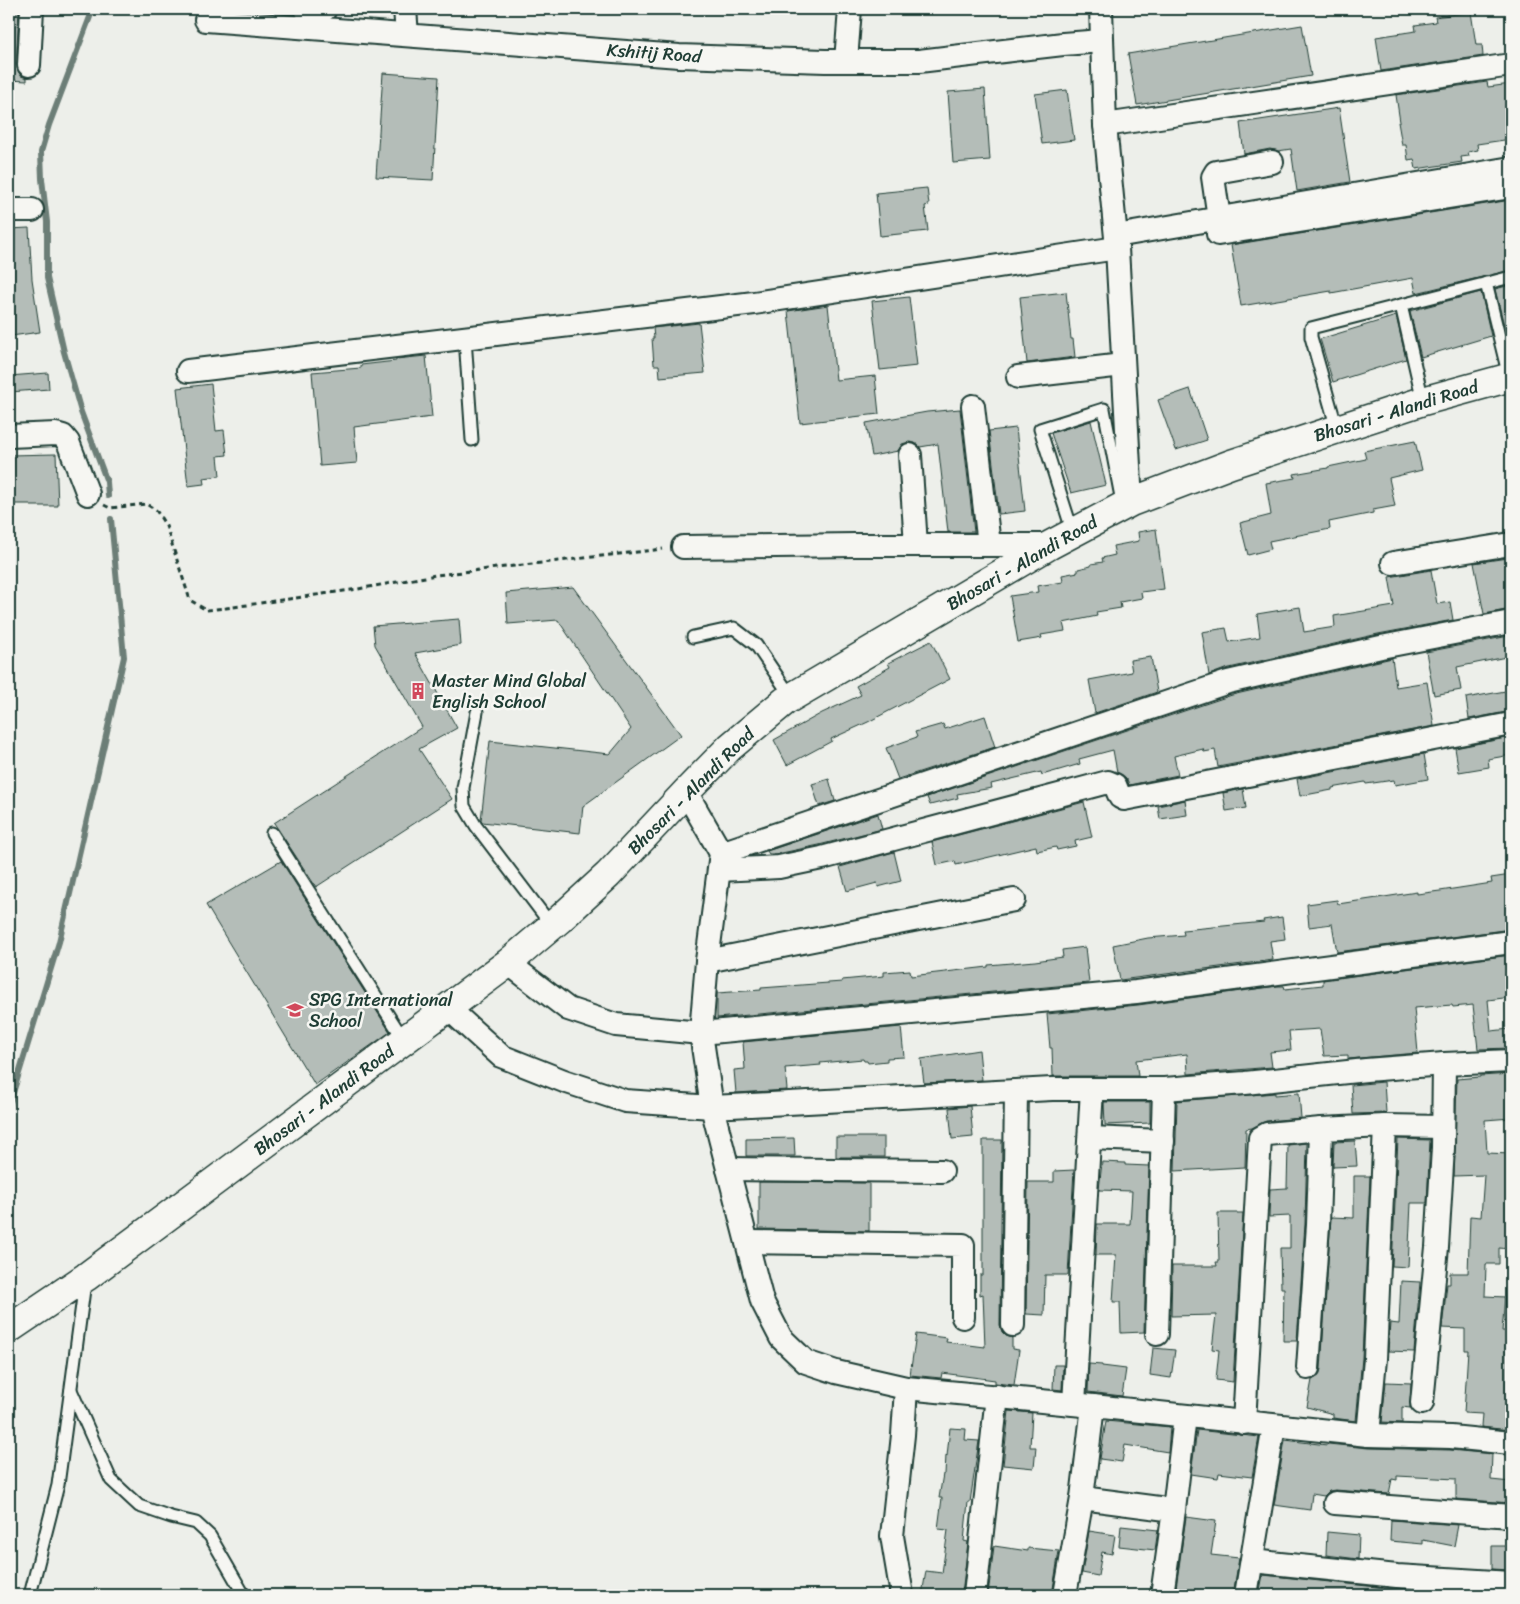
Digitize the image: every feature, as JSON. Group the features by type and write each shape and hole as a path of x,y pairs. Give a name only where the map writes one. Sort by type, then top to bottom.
{"main road":[{"name":"Bhosari - Alandi Road","path":"9,1329 86,1277 508,963 608,875 730,747 785,701 1061,539 1127,504 1231,464 1337,428 1423,401 1510,380"}],"street":[{"path":"29,65 32,9"},
{"path":"306,9 325,9"},
{"path":"405,9 407,36"},
{"path":"846,61 850,9"},
{"path":"1101,9 1106,125 1116,242 1123,365 1127,504"},
{"name":"Kshitij Road","path":"206,20 679,56 846,61 919,62 1102,41"},
{"path":"1106,125 1511,65"},
{"path":"1218,218 1213,177 1216,172 1272,162"},
{"path":"188,372 754,303 1116,242 1218,218 1511,168"},
{"path":"1182,240 1511,187"},
{"path":"9,210 32,210"},
{"path":"1018,377 1123,365"},
{"path":"973,406 988,545"},
{"path":"9,436 56,434 62,436 68,442 88,494"},
{"path":"910,454 916,545"},
{"path":"683,546 988,545 1061,539"},
{"path":"1393,563 1511,544"},
{"path":"720,861 1228,682 1381,647 1511,622"},
{"path":"720,861 779,867 822,858 1108,782 1115,785 1120,797 1124,800 1511,724"},
{"path":"686,792 720,861 707,960 701,1033 712,1107 762,1301 781,1338 806,1362 836,1372 906,1388 1368,1435 1451,1437 1511,1443"},
{"path":"707,960 1014,900"},
{"path":"508,963 568,1009 616,1025 701,1033 1136,992 1511,942"},
{"path":"448,1008 501,1056 564,1081 625,1101 712,1107 1052,1089 1164,1089 1444,1064 1511,1061"},
{"path":"1422,1403 1437,1248 1444,1064"},
{"path":"1065,1595 1082,1498 1092,1089"},
{"path":"1157,1334 1164,1089"},
{"path":"1013,1325 1016,1092"},
{"path":"1244,1423 1259,1141 1263,1135 1321,1129 1385,1126 1443,1127"},
{"path":"1368,1435 1375,1359 1385,1126"},
{"path":"1308,1368 1318,1225 1321,1129"},
{"path":"1090,1138 1163,1141"},
{"path":"728,1169 942,1171"},
{"path":"747,1242 963,1245 963,1317"},
{"path":"902,1595 892,1536 906,1388"},
{"path":"975,1595 997,1396"},
{"path":"1162,1595 1185,1416"},
{"path":"1246,1595 1274,1426"},
{"path":"1082,1498 1174,1510"},
{"path":"1335,1503 1511,1516"},
{"path":"1252,1561 1398,1576 1511,1584"}],"lane":[{"path":"1337,428 1311,337 1311,328 1511,277"},
{"path":"1486,283 1510,380"},
{"path":"1401,305 1423,401"},
{"path":"465,338 472,440"},
{"path":"1061,539 1040,429 1104,409 1127,504"},
{"path":"693,637 734,628 756,645 792,698"},
{"path":"477,712 463,788 464,806 476,826 552,926"},
{"path":"272,833 404,1040"},
{"path":"30,1595 58,1485 86,1277"},
{"path":"71,1390 111,1480 139,1506 196,1523 210,1536 244,1595"}],"path":[{"path":"88,494 98,503 110,508 146,504 156,510 166,526 190,600 206,610 358,589 436,574 683,546"}],"building":[{"path":"9,9 19,9 16,65 21,76 27,78 27,81 9,80"},
{"path":"1471,12 1476,45 1482,45 1483,56 1381,71 1376,37 1416,31 1415,25 1436,22 1435,17"},
{"path":"1302,25 1311,76 1137,105 1128,54"},
{"path":"383,73 439,77 433,180 376,177"},
{"path":"1487,82 1488,87 1511,84 1511,139 1477,144 1478,150 1468,152 1469,156 1461,157 1462,162 1416,169 1414,159 1408,160 1406,145 1402,145 1396,95"},
{"path":"985,89 990,160 953,163 948,92"},
{"path":"1067,90 1074,140 1042,144 1035,94"},
{"path":"1339,108 1350,182 1297,191 1291,149 1278,151 1270,149 1244,154 1240,123"},
{"path":"927,188 929,205 925,206 928,231 880,236 876,193"},
{"path":"1511,200 1511,270 1416,293 1413,278 1331,293 1331,291 1241,306 1231,245"},
{"path":"29,228 32,279 40,332 11,336 9,322 9,229"},
{"path":"1511,285 1511,323 1504,325 1495,289"},
{"path":"1066,292 1075,357 1027,363 1020,297"},
{"path":"1481,292 1491,336 1421,357 1410,311"},
{"path":"909,297 917,366 880,370 872,301"},
{"path":"828,305 836,380 875,376 879,414 800,423 788,311"},
{"path":"1396,316 1406,359 1333,382 1320,339"},
{"path":"699,323 705,373 660,377 659,365 654,365 653,328"},
{"path":"426,356 432,417 354,427 357,463 320,466 312,372 361,368 361,365"},
{"path":"48,373 49,389 10,392 9,376"},
{"path":"211,384 216,431 224,430 227,455 218,456 220,476 203,478 204,484 188,486 177,388"},
{"path":"1190,389 1207,440 1176,450 1158,400"},
{"path":"960,409 974,532 948,532 938,444 920,447 915,443 909,442 902,444 898,451 872,456 866,423 927,412"},
{"path":"1091,421 1106,485 1071,493 1051,433"},
{"path":"1016,428 1025,511 999,514 989,431"},
{"path":"1415,441 1422,470 1389,478 1395,506 1373,510 1373,513 1329,522 1330,529 1269,541 1271,549 1248,555 1240,523 1271,515 1266,483 1295,478 1294,474 1366,459 1364,451"},
{"path":"56,454 58,506 9,504 9,455"},
{"path":"1156,529 1164,589 1141,592 1142,598 1120,602 1121,608 1096,612 1097,616 1063,623 1065,631 1041,635 1042,638 1018,642 1010,596 1038,592 1037,586 1063,582 1062,575 1078,572 1078,569 1103,562 1102,558 1115,555 1113,546 1139,541 1138,532"},
{"path":"1507,558 1511,576 1511,609 1484,614 1474,563"},
{"path":"1431,570 1437,604 1450,602 1453,620 1378,634 1225,669 1209,675 1202,632 1226,628 1229,642 1260,637 1257,614 1300,607 1304,632 1335,627 1334,616 1394,606 1389,577"},
{"path":"573,587 681,735 583,806 580,833 482,822 490,741 610,754 631,729 558,620 508,624 506,593"},
{"path":"459,619 461,645 415,653 457,728 419,749 452,799 316,887 274,823 422,727 375,645 373,626"},
{"path":"1509,636 1511,656 1457,667 1461,690 1434,695 1426,652"},
{"path":"931,641 950,679 831,739 832,741 787,765 774,740 822,713 861,695 856,686 890,667 888,663"},
{"path":"1151,657 1157,692 1095,713 1089,680 1132,672 1130,660"},
{"path":"1392,658 1396,687 1427,682 1434,726 1218,767 1215,750 1204,752 1203,749 1174,756 1178,775 1129,785 1127,779 1117,772 1113,750 1079,759 1080,764 1042,775 1041,772 991,784 992,788 957,794 958,798 930,805 927,797 1232,695"},
{"path":"1511,690 1511,711 1469,719 1466,698"},
{"path":"985,716 995,747 898,779 886,748 917,737 915,732 943,724 945,729"},
{"path":"1511,737 1511,755 1488,759 1489,767 1459,772 1455,748"},
{"path":"1424,754 1428,779 1395,785 1394,780 1366,784 1365,782 1300,796 1297,779"},
{"path":"829,779 835,801 819,806 812,784"},
{"path":"1243,789 1246,808 1226,811 1223,793"},
{"path":"1185,800 1187,815 1160,819 1158,806"},
{"path":"1084,802 1092,837 1075,841 1076,846 1057,850 1056,847 1037,851 1036,846 956,865 955,861 937,865 932,842"},
{"path":"878,814 882,829 777,854 769,854 767,851"},
{"path":"894,852 901,881 878,887 877,883 847,891 840,867"},
{"name":"SPG International School","path":"281,861 390,1032 315,1085 206,905"},
{"path":"1511,875 1511,929 1337,952 1332,924 1309,927 1307,904 1337,900 1338,904 1417,892 1417,894 1440,891 1492,883 1491,878"},
{"path":"1282,917 1285,939 1270,941 1273,960 1120,980 1113,945 1148,938 1184,935 1183,930 1264,922 1263,920"},
{"path":"1085,947 1089,983 717,1018 717,993 842,982 842,980 884,976 884,972 910,970 911,976 988,967 988,965 1063,957 1062,950"},
{"path":"1511,955 1511,997 1488,1000 1491,1031 1510,1029 1511,1048 1478,1049 1473,1005 1453,1007 1452,1005 1414,1008 1418,1053 1348,1059 1348,1055 1324,1056 1320,1029 1289,1031 1291,1050 1270,1052 1272,1067 1188,1074 1187,1054 1136,1060 1138,1076 1053,1076 1052,1048 1050,1048 1047,1014 1138,1005 1278,986 1284,986 1285,989 1323,985 1323,980"},
{"path":"901,1027 904,1057 887,1058 887,1061 868,1063 863,1059 785,1068 787,1090 736,1093 734,1070 745,1069 743,1042"},
{"path":"979,1050 982,1080 924,1083 921,1059"},
{"path":"1511,1074 1511,1118 1485,1120 1487,1153 1511,1154 1511,1249 1499,1248 1499,1264 1486,1264 1485,1296 1505,1297 1502,1331 1511,1331 1510,1430 1481,1427 1482,1414 1464,1413 1468,1350 1465,1350 1465,1329 1442,1328 1447,1284 1450,1284 1450,1273 1468,1273 1470,1216 1481,1217 1484,1175 1454,1176 1457,1079"},
{"path":"1384,1082 1386,1113 1353,1114 1351,1085"},
{"path":"1275,1093 1275,1095 1299,1093 1301,1118 1266,1121 1246,1129 1245,1167 1175,1171 1177,1101"},
{"path":"1104,1102 1150,1102 1150,1123 1105,1125"},
{"path":"970,1106 973,1137 952,1139 949,1108"},
{"path":"836,1137 884,1137 884,1157 836,1157"},
{"path":"794,1138 795,1156 746,1156 746,1139"},
{"path":"1398,1139 1430,1140 1427,1203 1411,1203 1408,1267 1392,1266"},
{"path":"983,1140 1002,1140 1000,1325 1002,1332 1012,1338 1012,1349 1019,1350 1014,1385 995,1383 995,1380 942,1373 941,1378 910,1375 916,1334 947,1338 946,1342 985,1347 983,1294 980,1295 980,1275 983,1275"},
{"path":"1355,1141 1357,1166 1333,1167 1334,1142"},
{"path":"1307,1143 1305,1224 1297,1341 1283,1341 1284,1288 1281,1288 1280,1248 1290,1248 1290,1216 1269,1217 1270,1189 1287,1188 1288,1145"},
{"path":"1102,1162 1149,1166 1144,1332 1121,1333 1120,1302 1113,1302 1116,1255 1096,1255 1097,1224 1130,1224 1132,1191 1099,1190"},
{"path":"1074,1170 1068,1275 1045,1275 1044,1315 1026,1314 1028,1182 1054,1182 1054,1171"},
{"path":"1354,1176 1370,1176 1362,1358 1356,1421 1333,1418 1333,1414 1307,1407 1312,1380 1319,1376 1321,1369 1331,1217 1354,1218"},
{"path":"759,1182 869,1183 869,1231 759,1229"},
{"path":"1218,1213 1243,1213 1233,1382 1216,1380 1219,1350 1212,1349 1216,1315 1171,1316 1172,1266 1217,1266 1216,1262 1219,1262"},
{"path":"1401,1281 1420,1282 1414,1352 1388,1351 1390,1323 1399,1324"},
{"path":"1153,1348 1175,1350 1171,1378 1150,1375"},
{"path":"1089,1364 1126,1369 1122,1396 1088,1392"},
{"path":"1054,1365 1063,1365 1062,1390 1053,1389"},
{"path":"1386,1382 1411,1383 1410,1408 1402,1407 1402,1423 1382,1422"},
{"path":"1009,1411 1032,1413 1030,1447 1036,1447 1034,1468 1003,1465"},
{"path":"1106,1421 1170,1427 1168,1452 1125,1445 1122,1462 1100,1459"},
{"path":"950,1428 966,1429 965,1440 979,1441 970,1502 968,1502 964,1541 968,1542 962,1595 922,1595 926,1571 942,1573 948,1530 938,1529 942,1498 939,1498 943,1474 945,1474"},
{"path":"1197,1430 1259,1437 1252,1477 1219,1473 1218,1478 1191,1474"},
{"path":"1285,1440 1368,1448 1450,1450 1492,1454 1491,1480 1511,1482 1511,1503 1456,1499 1456,1479 1397,1476 1397,1480 1392,1479 1389,1494 1335,1490 1329,1491 1324,1496 1312,1494 1310,1510 1274,1505"},
{"path":"1186,1517 1216,1521 1211,1555 1239,1558 1233,1595 1175,1595"},
{"path":"1391,1520 1458,1525 1454,1546 1423,1540 1423,1544 1390,1541"},
{"path":"1121,1526 1158,1530 1155,1550 1119,1546"},
{"path":"1089,1531 1115,1535 1112,1554 1102,1552 1098,1576 1082,1573"},
{"path":"1327,1532 1359,1535 1358,1559 1326,1555"},
{"path":"994,1546 1028,1551 1028,1548 1059,1551 1052,1595 988,1595"},
{"path":"1492,1546 1511,1546 1511,1570 1492,1569"},
{"path":"1263,1575 1396,1589 1464,1593 1464,1595 1259,1595"}],"waterway":[{"path":"93,9 49,125 41,152 47,222 47,278 64,352 81,412 107,482 108,496"},
{"path":"9,1106 59,942 124,657 111,519"}],"place":[{"name":"Master Mind Global English School","path":"418,691"},
{"name":"SPG International School","path":"295,1010"}]}
